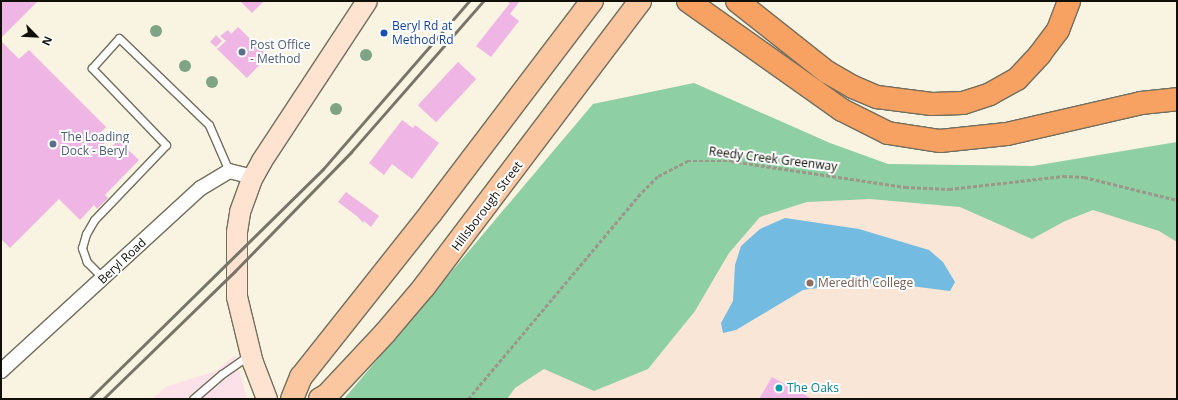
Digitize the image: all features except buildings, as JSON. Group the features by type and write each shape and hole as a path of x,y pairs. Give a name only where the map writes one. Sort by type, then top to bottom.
{"highway":[{"path":"688,1 842,110 888,133 940,141 1007,134 1141,103 1177,99"},
{"path":"737,1 827,72 853,87 877,97 932,104 963,103 990,94 1017,79 1040,54 1058,30 1070,1"}],"main road":[{"path":"292,399 300,377 431,213 592,1"},
{"name":"Hillsborough Street","path":"320,399 327,395 370,350 424,287 640,1"}],"street":[{"path":"267,399 242,324 235,277 240,212 253,177 367,1"},
{"path":"229,171 253,177"},
{"name":"Beryl Road","path":"1,372 201,188 229,171"}],"lane":[{"path":"103,278 87,262 82,248 86,234 94,220 166,145 92,68 119,38 210,125 229,171"},
{"path":"193,399 222,374 251,354"}],"path":[{"name":"Reedy Creek Greenway","path":"468,399 642,192 658,176 687,161 739,162 905,187 949,189 1063,176 1084,176 1177,200"}],"shaded area":[{"name":"Meredith College","path":"694,83 830,143 888,164 1033,166 1177,142 1177,399 344,399 593,104"},
{"path":"235,355 247,399 152,399 167,386 216,371"}],"green space":[{"path":"694,83 830,143 888,164 1033,166 1177,142 1177,242 1159,231 1093,210 1065,221 1032,239 960,207 870,199 807,202 760,217 729,253 695,311 648,369 594,391 544,369 515,388 507,399 344,399 593,104"}],"water":[{"path":"785,218 859,229 929,250 943,262 955,282 950,291 887,283 839,285 803,290 736,330 723,333 721,323 733,301 735,265 741,246 760,229"}],"railway":[{"path":"89,399 323,169 469,1"},
{"path":"103,399 235,271 351,152 483,1"}],"place":[{"name":"Beryl Rd at Method Rd","path":"384,33"},
{"name":"Post Office - Method","path":"242,52"},
{"name":"The Loading Dock - Beryl","path":"53,144"},
{"name":"Meredith College","path":"810,283"},
{"name":"The Oaks","path":"779,388"}]}
